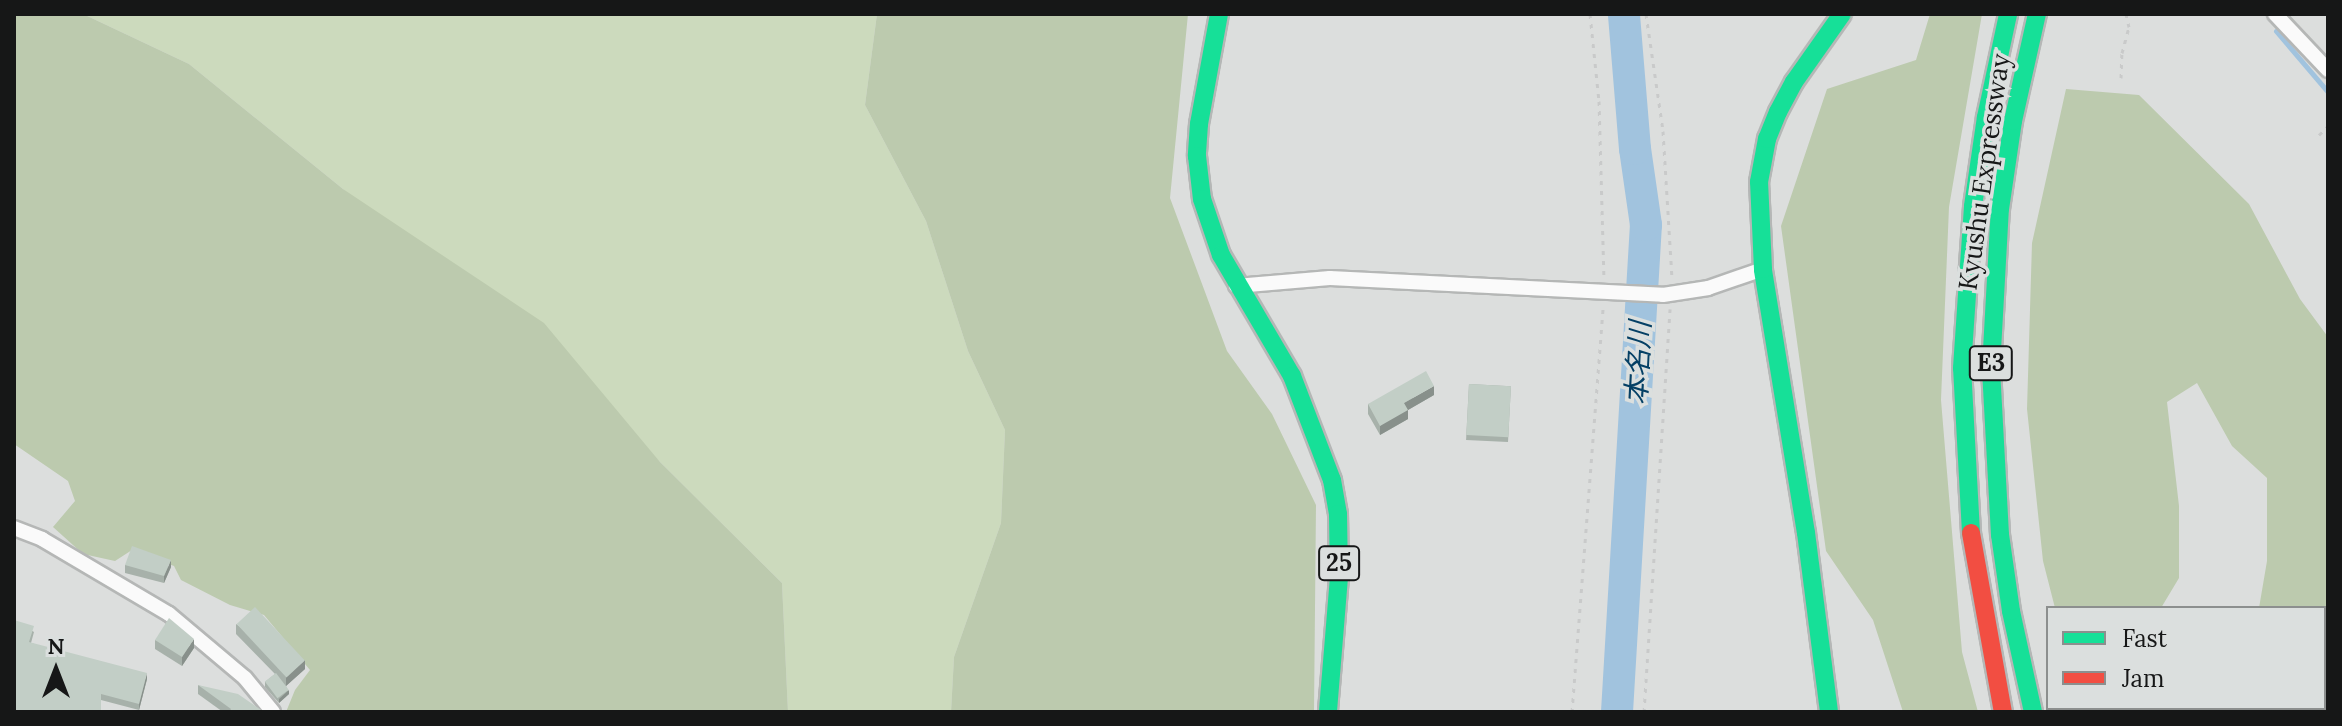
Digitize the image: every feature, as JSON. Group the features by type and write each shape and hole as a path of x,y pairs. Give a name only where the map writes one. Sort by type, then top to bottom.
{"main road":[{"name":"25","path":"1219,14 1205,82 1197,156 1202,199 1221,255 1236,286 1292,376 1311,418 1332,480 1338,514 1339,577 1328,712"},
{"path":"1829,712 1806,533 1763,269 1759,182 1767,139 1794,82 1842,14"},
{"name":"Kyushu Expressway","path":"2003,712 1983,616 1971,537 1962,368 1973,206 1986,117 2008,14"},
{"name":"Kyushu Expressway","path":"2033,712 2011,611 2000,535 1991,368 2000,209 2013,121 2037,14"}],"street":[{"path":"2275,14 2328,70"},
{"path":"1236,286 1330,278 1667,294 1708,288 1763,269"},
{"path":"14,528 42,539 169,614 245,678 273,712"}],"path":[{"path":"1572,712 1609,292 1598,85 1590,14"},
{"path":"1644,712 1667,294 1673,263 1663,131 1646,14"},
{"path":"2121,78 2122,53 2129,27 2126,14"},
{"path":"2319,135 2328,126"}],"green space":[{"path":"14,14 83,14 189,64 343,189 544,323 660,462 782,583 788,712 286,712 295,690 310,670 264,615 230,605 181,580 174,566 132,550 115,561 83,554 53,527 75,501 68,481 14,444"},
{"path":"83,14 877,14 865,105 926,221 968,351 1005,430 1001,523 954,657 951,712 788,712 782,583 660,462 343,189 189,64"},
{"path":"877,14 1188,14 1170,198 1227,351 1272,414 1316,505 1314,712 951,712 954,657 1001,523 1005,430 968,351 926,221 865,105"},
{"path":"1930,14 1982,14 1949,207 1941,400 1962,652 1978,712 1903,712 1873,620 1826,551 1781,226 1827,89 1916,60"},
{"path":"2066,89 2139,95 2249,204 2300,299 2328,337 2328,669 2326,606 2259,606 2267,561 2267,478 2232,446 2197,383 2167,402 2179,506 2179,578 2162,606 2054,606 2043,561 2027,409 2032,243"}],"building":[{"path":"1426,371 1434,386 1404,403 1408,410 1380,426 1368,404"},
{"path":"1469,384 1511,386 1508,437 1466,435"},
{"path":"132,546 171,560 164,576 125,565"},
{"path":"255,607 305,660 287,677 237,624"},
{"path":"169,618 194,639 182,657 155,640"},
{"path":"14,620 34,626 29,642 147,673 139,704 101,694 101,712 14,712"},
{"path":"276,673 289,690 277,698 265,681"},
{"path":"198,685 238,694 264,712 229,712 231,709"}],"waterway":[{"name":"本名川","path":"1617,712 1646,225 1635,149 1624,14"},
{"path":"2276,31 2328,92"}],"traffic: fast":[{"path":"1219,14 1199,124 1197,156 1202,199 1221,255 1292,376 1332,480 1338,514 1339,577 1328,712"},
{"path":"1829,712 1806,533 1763,269 1759,182 1767,139 1778,112 1794,82 1842,14"},
{"path":"1971,533 1962,368 1973,206 1986,117 2008,14"},
{"path":"2033,712 2011,611 2000,535 1991,368 2000,209 2013,121 2037,14"}],"traffic: jam":[{"path":"1971,533 2003,712"}]}
